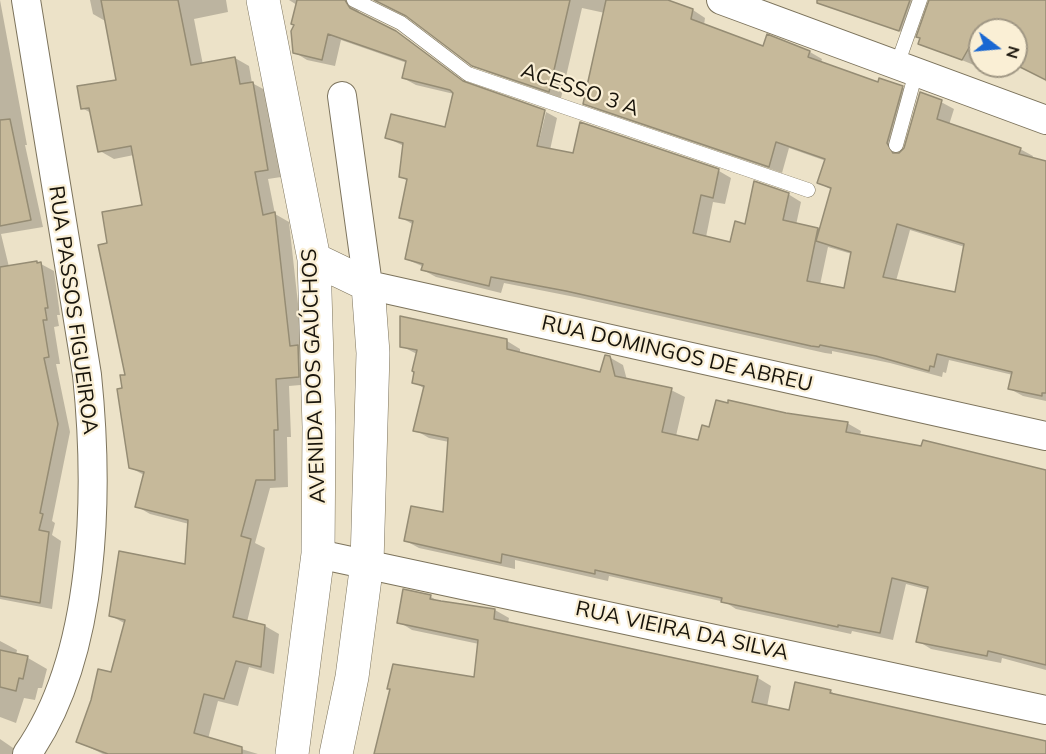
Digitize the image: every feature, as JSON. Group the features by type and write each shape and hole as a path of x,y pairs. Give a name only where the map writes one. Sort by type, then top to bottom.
{"street":[{"name":"RUA PASSOS FIGUEIROA","path":"26,0 87,375 93,441 89,545 72,659 55,706 27,754"},
{"name":"AVENIDA DOS GAÚCHOS","path":"263,0 314,259 319,427 318,554 292,754"},
{"path":"721,0 1046,120"},
{"path":"336,754 352,676 367,563 373,353 368,285 342,96"},
{"name":"RUA DOMINGOS DE ABREU","path":"314,259 368,285 1046,436"},
{"name":"RUA VIEIRA DA SILVA","path":"318,554 1046,710"}],"lane":[{"name":"ACESSO 3 A","path":"354,0 400,23 468,74 808,190"},
{"path":"896,146 920,0"}],"building":[{"path":"101,0 178,0 191,65 235,57 240,84 253,82 268,170 255,172 263,215 275,212 290,346 298,345 299,377 276,379 278,430 274,430 275,480 256,480 241,536 251,539 233,617 265,625 261,667 236,661 224,699 204,694 194,733 242,747 242,754 108,754 76,742 91,700 98,669 111,672 125,620 109,616 119,551 185,564 188,520 135,507 144,472 129,468 117,389 122,388 120,375 125,375 98,245 107,243 102,212 142,205 131,146 98,152 89,108 81,109 77,86 116,80"},
{"path":"297,0 345,0 350,8 396,31 463,81 545,110 537,146 573,153 580,122 719,169 713,198 701,195 693,233 730,242 735,221 745,224 754,181 789,193 783,220 818,228 807,281 844,288 851,252 816,241 831,188 817,183 825,159 776,142 769,167 583,104 606,0 668,0 693,9 691,19 763,46 767,34 810,51 808,57 878,82 879,78 903,86 887,143 893,153 899,153 904,148 920,92 942,100 937,119 1021,148 1019,154 1046,161 1046,393 1042,393 1042,396 1008,389 1012,372 937,354 934,367 930,366 929,371 876,356 820,345 819,347 811,346 566,291 491,277 489,286 421,270 423,264 405,259 413,221 399,218 407,179 399,177 403,143 385,138 391,114 445,127 453,93 450,90 402,78 406,61 328,34 322,60 293,53 291,31 294,25 291,24","holes":["897,224 964,244 955,292 883,277"]},
{"path":"374,0 570,0 549,92 472,66 406,16"},
{"path":"817,0 910,0 899,31 817,3"},
{"path":"929,0 1046,0 1046,80 1028,71 1028,18 968,18 968,50 962,60 918,44 920,38 916,37"},
{"path":"10,119 31,220 0,226 0,120"},
{"path":"37,261 37,263 41,262 48,308 45,308 47,320 43,320 49,357 44,358 58,424 40,513 43,514 39,530 49,532 40,603 0,596 0,267"},
{"path":"400,316 507,339 507,349 600,372 605,355 610,356 615,376 672,388 662,432 698,440 702,425 709,427 716,400 728,403 728,400 786,413 848,422 846,432 921,446 923,440 1046,470 1046,665 988,651 987,656 916,642 928,587 892,578 880,633 838,625 838,627 721,602 722,598 595,570 595,574 502,554 501,563 404,541 411,506 443,512 448,438 413,431 424,386 412,383 417,350 400,347"},
{"path":"403,589 431,595 430,599 495,609 494,619 758,676 752,702 789,710 795,682 831,690 830,693 1046,741 1046,754 374,754 390,689 387,689 393,664 474,677 478,640 397,623"},
{"path":"0,650 28,656 23,679 19,678 16,691 0,687"}]}
